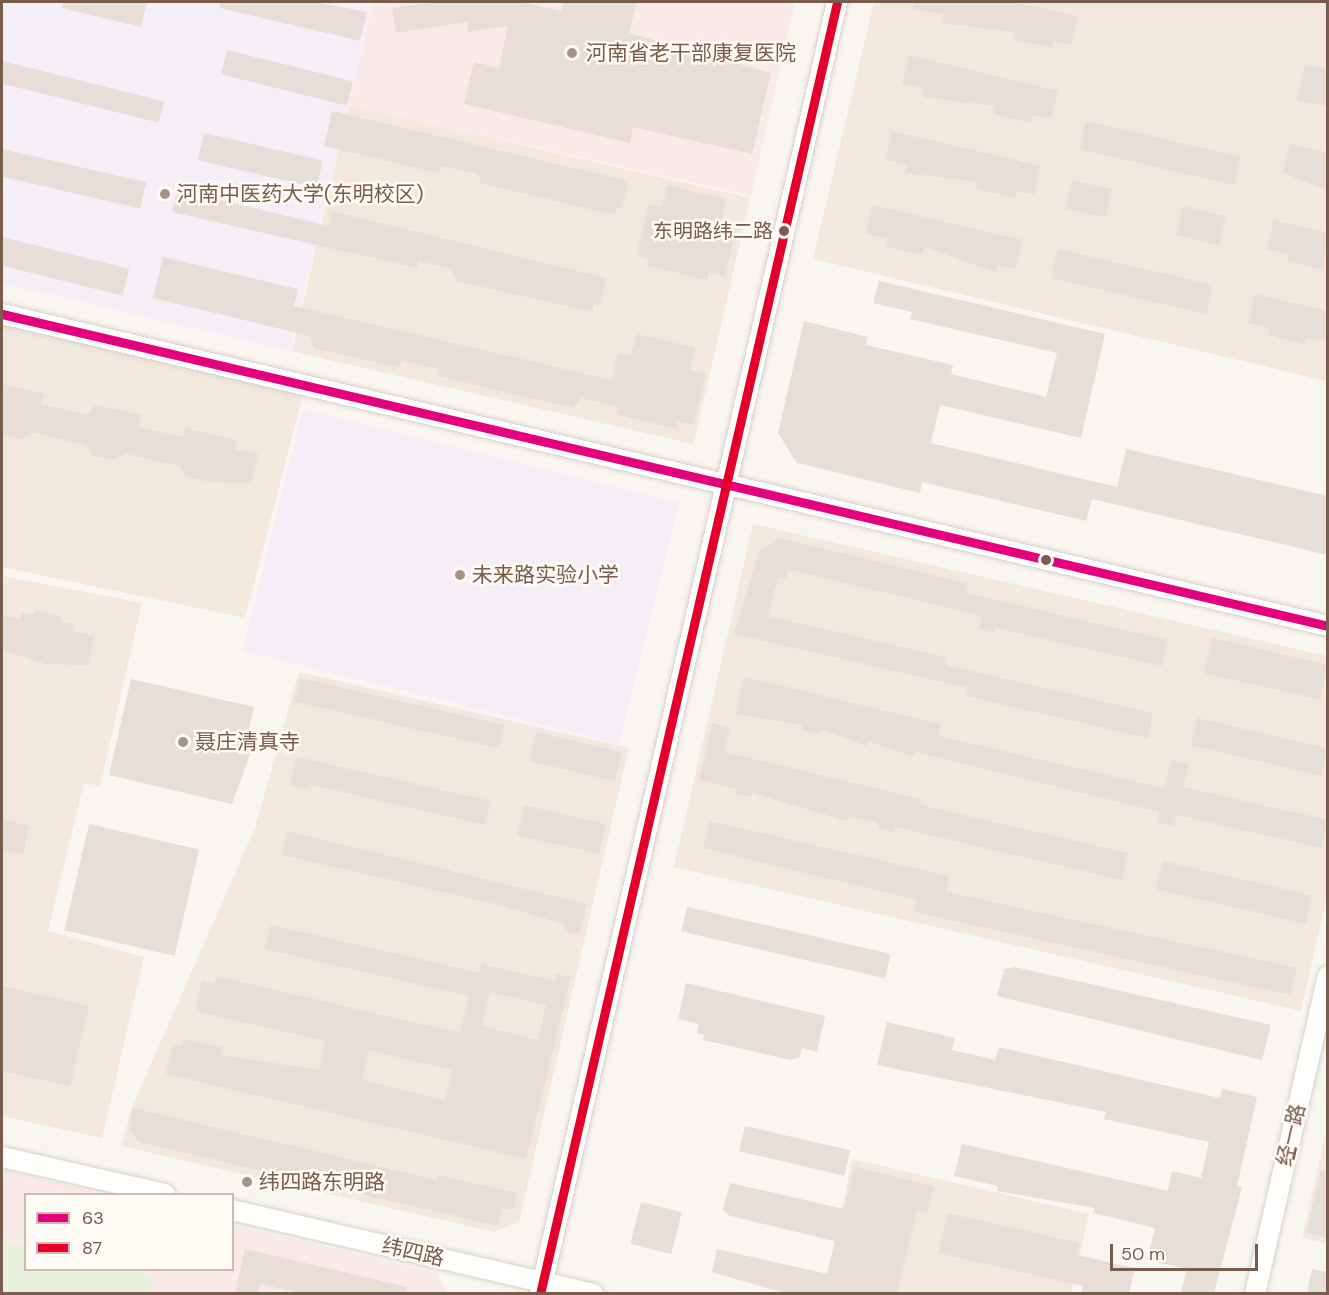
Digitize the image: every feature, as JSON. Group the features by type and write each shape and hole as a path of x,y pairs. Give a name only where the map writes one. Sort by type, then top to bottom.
{"street":[{"path":"541,1288 837,2"},
{"path":"2,314 1328,626"},
{"name":"经一路","path":"1255,1293 1328,976"},
{"path":"2,1156 161,1193"},
{"name":"纬四路","path":"234,1211 541,1288 593,1293"}],"shaded area":[{"name":"河南中医药大学(东明校区)","path":"2,2 373,2 290,351 2,283"},
{"name":"河南省老干部康复医院","path":"373,2 795,2 751,196 349,105"},
{"path":"874,2 1327,2 1327,381 813,259"},
{"path":"349,105 750,198 694,444 292,352"},
{"path":"2,324 303,395 245,618 2,567"},
{"name":"未来路实验小学","path":"303,409 679,503 619,744 243,651"},
{"path":"753,524 1327,656 1327,896 1301,1011 674,867"},
{"path":"2,576 142,603 100,786 84,783 48,931 144,957 102,1138 2,1116"},
{"path":"299,672 629,748 519,1222 494,1232 121,1146 132,1107 255,828"},
{"path":"1327,1128 1327,1244 1302,1238"},
{"path":"852,1159 1089,1214 1071,1293 825,1294"},
{"path":"2,1170 100,1193 24,1193 24,1271 234,1271 234,1225 436,1273 448,1293 2,1293"}],"green space":[{"path":"2,1241 24,1246 24,1271 130,1271 154,1276 150,1293 2,1293"}],"building":[{"path":"63,2 147,2 141,27 62,8"},
{"path":"221,2 315,2 367,12 360,41 220,8"},
{"path":"436,2 520,2 561,11 563,2 637,2 629,33 771,73 752,154 633,127 630,143 464,104 474,62 499,68 508,26 468,32 467,22 396,33 392,8"},
{"path":"914,2 1015,2 1078,16 1071,45 1053,41 1052,48 1013,39 1015,32 942,23 944,15 913,8"},
{"path":"227,50 353,81 347,106 221,74"},
{"path":"909,55 1058,91 1051,119 1033,115 1031,123 993,114 994,106 922,97 924,89 902,84"},
{"path":"2,61 164,101 159,123 2,84"},
{"path":"1305,64 1328,69 1328,107 1297,100"},
{"path":"332,111 628,181 622,209 616,208 615,215 479,183 481,176 474,173 440,166 439,173 324,146"},
{"path":"1086,121 1241,157 1234,185 1079,149"},
{"path":"892,131 1041,166 1034,195 1016,191 1015,198 976,189 978,182 905,173 907,165 885,160"},
{"path":"204,133 323,160 317,188 198,160"},
{"path":"1290,144 1328,153 1328,191 1283,173"},
{"path":"2,149 146,182 140,209 2,177"},
{"path":"1072,180 1112,189 1105,217 1065,208"},
{"path":"667,185 726,199 721,221 737,225 725,276 709,272 707,280 647,265 648,258 637,255 649,204 662,207"},
{"path":"178,190 329,226 332,211 606,278 599,306 594,305 592,312 456,281 452,269 418,261 417,268 172,212"},
{"path":"873,205 1022,240 1016,269 998,265 996,272 924,247 922,255 887,247 888,239 866,234"},
{"path":"1183,206 1226,216 1219,245 1176,235"},
{"path":"1274,220 1328,233 1323,270 1287,261 1289,254 1267,249"},
{"path":"2,237 129,269 122,296 2,266"},
{"path":"1058,249 1213,285 1206,314 1051,278"},
{"path":"163,257 298,289 294,306 612,380 618,353 631,356 637,334 695,348 690,370 706,374 694,425 678,421 676,429 616,414 618,407 581,398 573,408 437,376 439,369 401,360 400,368 314,348 310,336 153,298"},
{"path":"879,281 1105,334 1081,438 940,405 931,443 1117,487 1126,449 1328,496 1328,555 1092,499 1086,521 922,482 920,493 797,463 778,433 804,321 868,337 866,345 953,365 951,374 1046,397 1057,353 910,319 912,312 873,303"},
{"path":"1255,294 1328,311 1328,342 1306,337 1304,344 1268,335 1270,328 1248,323"},
{"path":"2,384 44,394 41,404 89,415 92,404 141,415 138,427 184,437 186,428 237,440 235,449 258,454 251,483 210,482 185,476 180,466 126,454 112,460 93,456 86,445 31,432 22,439 2,434"},
{"path":"780,538 968,584 966,593 1168,640 1162,666 995,628 994,633 979,629 982,616 788,569 786,579 778,577 768,616 946,657 945,665 1153,713 1148,738 966,696 968,688 734,634 759,552"},
{"path":"35,610 62,617 61,622 73,624 72,631 94,636 88,665 46,664 2,650 2,615 21,619 22,613 34,615"},
{"path":"1212,638 1328,665 1320,700 1204,673"},
{"path":"744,677 941,724 938,736 1164,788 1171,760 1189,764 1183,787 1328,820 1321,848 1177,815 1174,826 1157,822 1159,812 915,752 914,757 868,741 867,746 820,729 819,734 801,730 802,725 735,714"},
{"path":"300,678 505,725 499,749 295,701"},
{"name":"聂庄清真寺","path":"131,679 254,707 246,741 254,743 232,804 109,775"},
{"path":"1197,718 1328,748 1321,775 1191,745"},
{"path":"712,723 730,728 724,752 921,799 920,805 1128,853 1122,880 895,827 894,832 878,828 879,823 849,816 847,821 752,793 751,797 736,794 737,789 699,780"},
{"path":"536,732 622,752 615,781 529,761"},
{"path":"297,757 491,801 485,825 308,784 307,789 290,785"},
{"path":"524,805 606,824 599,854 517,835"},
{"path":"2,819 29,826 23,855 2,850"},
{"path":"710,821 949,876 946,892 1297,968 1290,995 914,912 917,900 703,848"},
{"path":"89,824 199,849 175,956 64,930"},
{"path":"287,831 587,904 579,935 563,931 564,924 495,904 282,855"},
{"path":"1163,861 1312,895 1306,924 1156,889"},
{"path":"687,907 891,954 885,978 681,931"},
{"path":"271,925 480,973 482,964 555,981 556,974 571,977 526,1159 166,1074 173,1044 182,1046 184,1039 223,1048 221,1055 319,1070 325,1041 195,1011 202,981 215,984 216,976 460,1033 469,996 265,949","holes":["490,992 546,1005 538,1040 482,1026","369,1050 452,1070 445,1100 362,1080"]},
{"path":"1015,967 1271,1025 1262,1060 997,996 1004,969"},
{"path":"686,983 825,1016 817,1052 802,1048 799,1058 791,1060 703,1040 704,1035 697,1033 699,1024 678,1019"},
{"path":"2,986 89,1006 70,1086 2,1071"},
{"path":"887,1022 955,1038 952,1050 995,1060 999,1047 1220,1098 1222,1089 1257,1097 1237,1186 1242,1187 1214,1293 1181,1293 1187,1269 1147,1260 1155,1228 1093,1213 1095,1208 997,1191 998,1186 954,1176 962,1144 1168,1191 1172,1171 1201,1178 1209,1142 1104,1119 1106,1112 877,1065"},
{"path":"133,1108 437,1180 438,1175 517,1193 513,1210 502,1208 498,1226 139,1142 129,1129"},
{"path":"745,1126 850,1150 844,1176 739,1151"},
{"path":"854,1167 934,1186 927,1213 917,1210 897,1293 784,1293 712,1272 717,1249 827,1274 835,1241 730,1216 723,1210 730,1183 844,1209"},
{"path":"1321,1170 1328,1171 1328,1238 1306,1233"},
{"path":"641,1202 682,1212 671,1254 631,1244"},
{"path":"948,1213 1079,1243 1076,1255 1135,1268 1129,1293 1081,1293 1083,1286 938,1253"},
{"path":"245,1249 407,1287 406,1293 299,1293 260,1284 258,1293 235,1293"},
{"path":"1312,1269 1328,1272 1328,1293 1307,1293"}],"transit line":[{"name":"87","path":"540,1294 837,2"},
{"name":"63","path":"2,314 1328,626"}],"place":[{"name":"河南省老干部康复医院","path":"572,53"},
{"name":"河南中医药大学(东明校区)","path":"165,194"},
{"name":"东明路纬二路","path":"784,231"},
{"name":"未来路实验小学","path":"460,575"},
{"name":"聂庄清真寺","path":"183,742"},
{"name":"纬四路东明路","path":"247,1182"}]}
